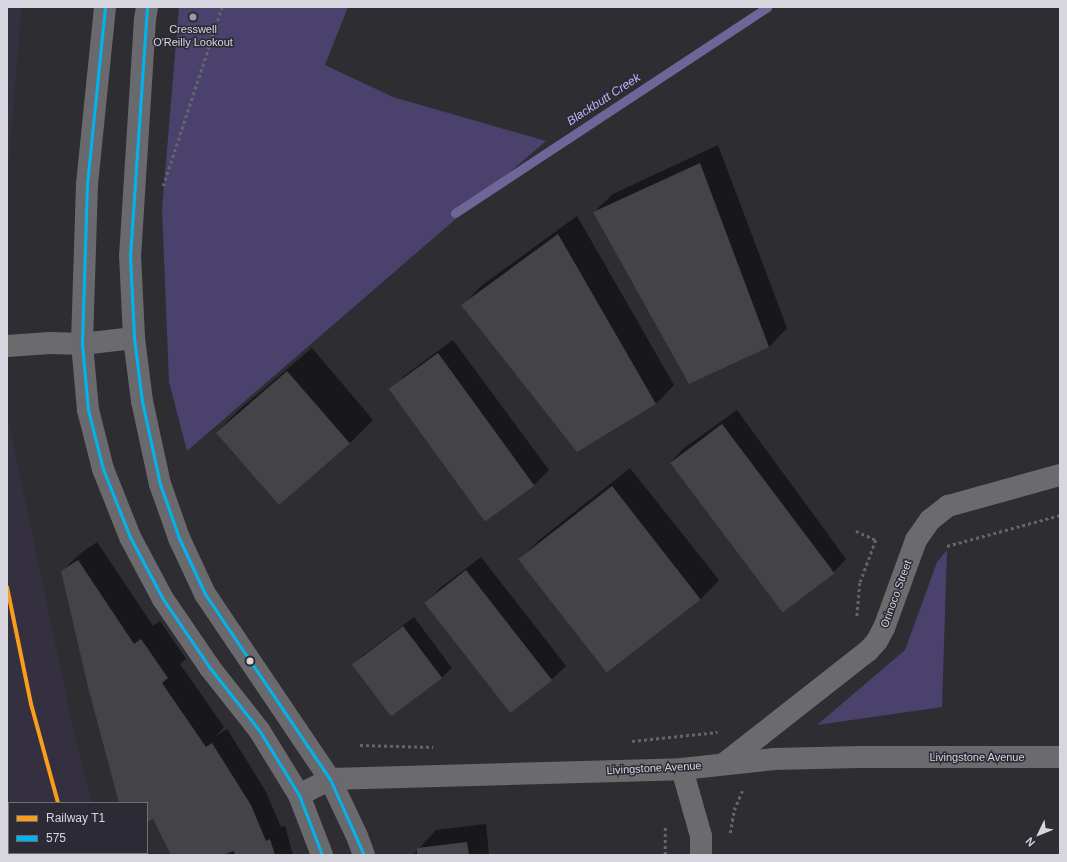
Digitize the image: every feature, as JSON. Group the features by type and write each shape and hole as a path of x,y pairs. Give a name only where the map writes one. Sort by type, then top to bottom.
{"highway":[{"path":"105,7 87,184 82,344 88,410 99,455 103,470 130,537 162,599 210,668 259,730 299,795 322,855"},
{"path":"147,7 130,255 134,338 143,409 160,484 178,538 205,594 330,779 357,836 364,855"}],"street":[{"path":"7,346 50,343 82,344 134,338"},
{"name":"Orinoco Street","path":"725,763 868,651 877,641 884,628 916,540 930,520 948,506 1060,475"},
{"name":"Livingstone Avenue","path":"299,795 330,779 682,769 725,763 774,759 859,757 1060,758"},
{"path":"682,769 701,836 701,855"}],"path":[{"path":"163,187 222,7"},
{"path":"856,531 876,540 860,583 856,623"},
{"path":"730,840 730,825 734,810 741,792 745,788"},
{"path":"665,827 665,855"}],"shaded area":[{"path":"7,7 22,7 7,178"},
{"path":"179,7 348,7 325,65 393,97 546,141 187,451 169,382 162,209"},
{"path":"7,414 75,737 92,802 8,802 8,812"},
{"path":"947,550 942,707 817,725 905,650 937,562"},
{"path":"19,854 105,854 105,855"}],"building":[{"path":"700,163 769,347 689,384 593,212"},
{"path":"558,234 656,404 577,452 461,305"},
{"path":"438,353 534,486 485,522 389,389"},
{"path":"287,371 350,443 279,505 216,433"},
{"path":"722,424 835,573 783,612 670,463"},
{"path":"612,486 701,599 607,673 518,559"},
{"path":"78,560 134,644 141,639 168,678 162,683 206,747 212,743 251,805 266,841 270,839 275,855 235,855 234,851 222,855 171,855 153,819 148,822 148,802 119,802 88,687 61,571"},
{"path":"466,570 552,680 510,713 424,603"},
{"path":"403,626 442,678 391,716 352,665"},
{"path":"467,842 469,855 417,855 417,848"}],"waterway":[{"name":"Blackbutt Creek","path":"455,213 767,7"}],"rail line":[{"name":"T1","path":"7,587 31,704 58,802"}],"transit line":[{"name":"575","path":"105,7 87,184 82,344 88,410 103,469 130,537 163,599 210,668 259,730 299,795 322,855"},
{"name":"575","path":"147,7 130,255 134,338 142,401 160,484 179,538 205,594 330,779 364,855"}],"place":[{"name":"Cresswell O'Reilly Lookout","path":"193,17"}]}
